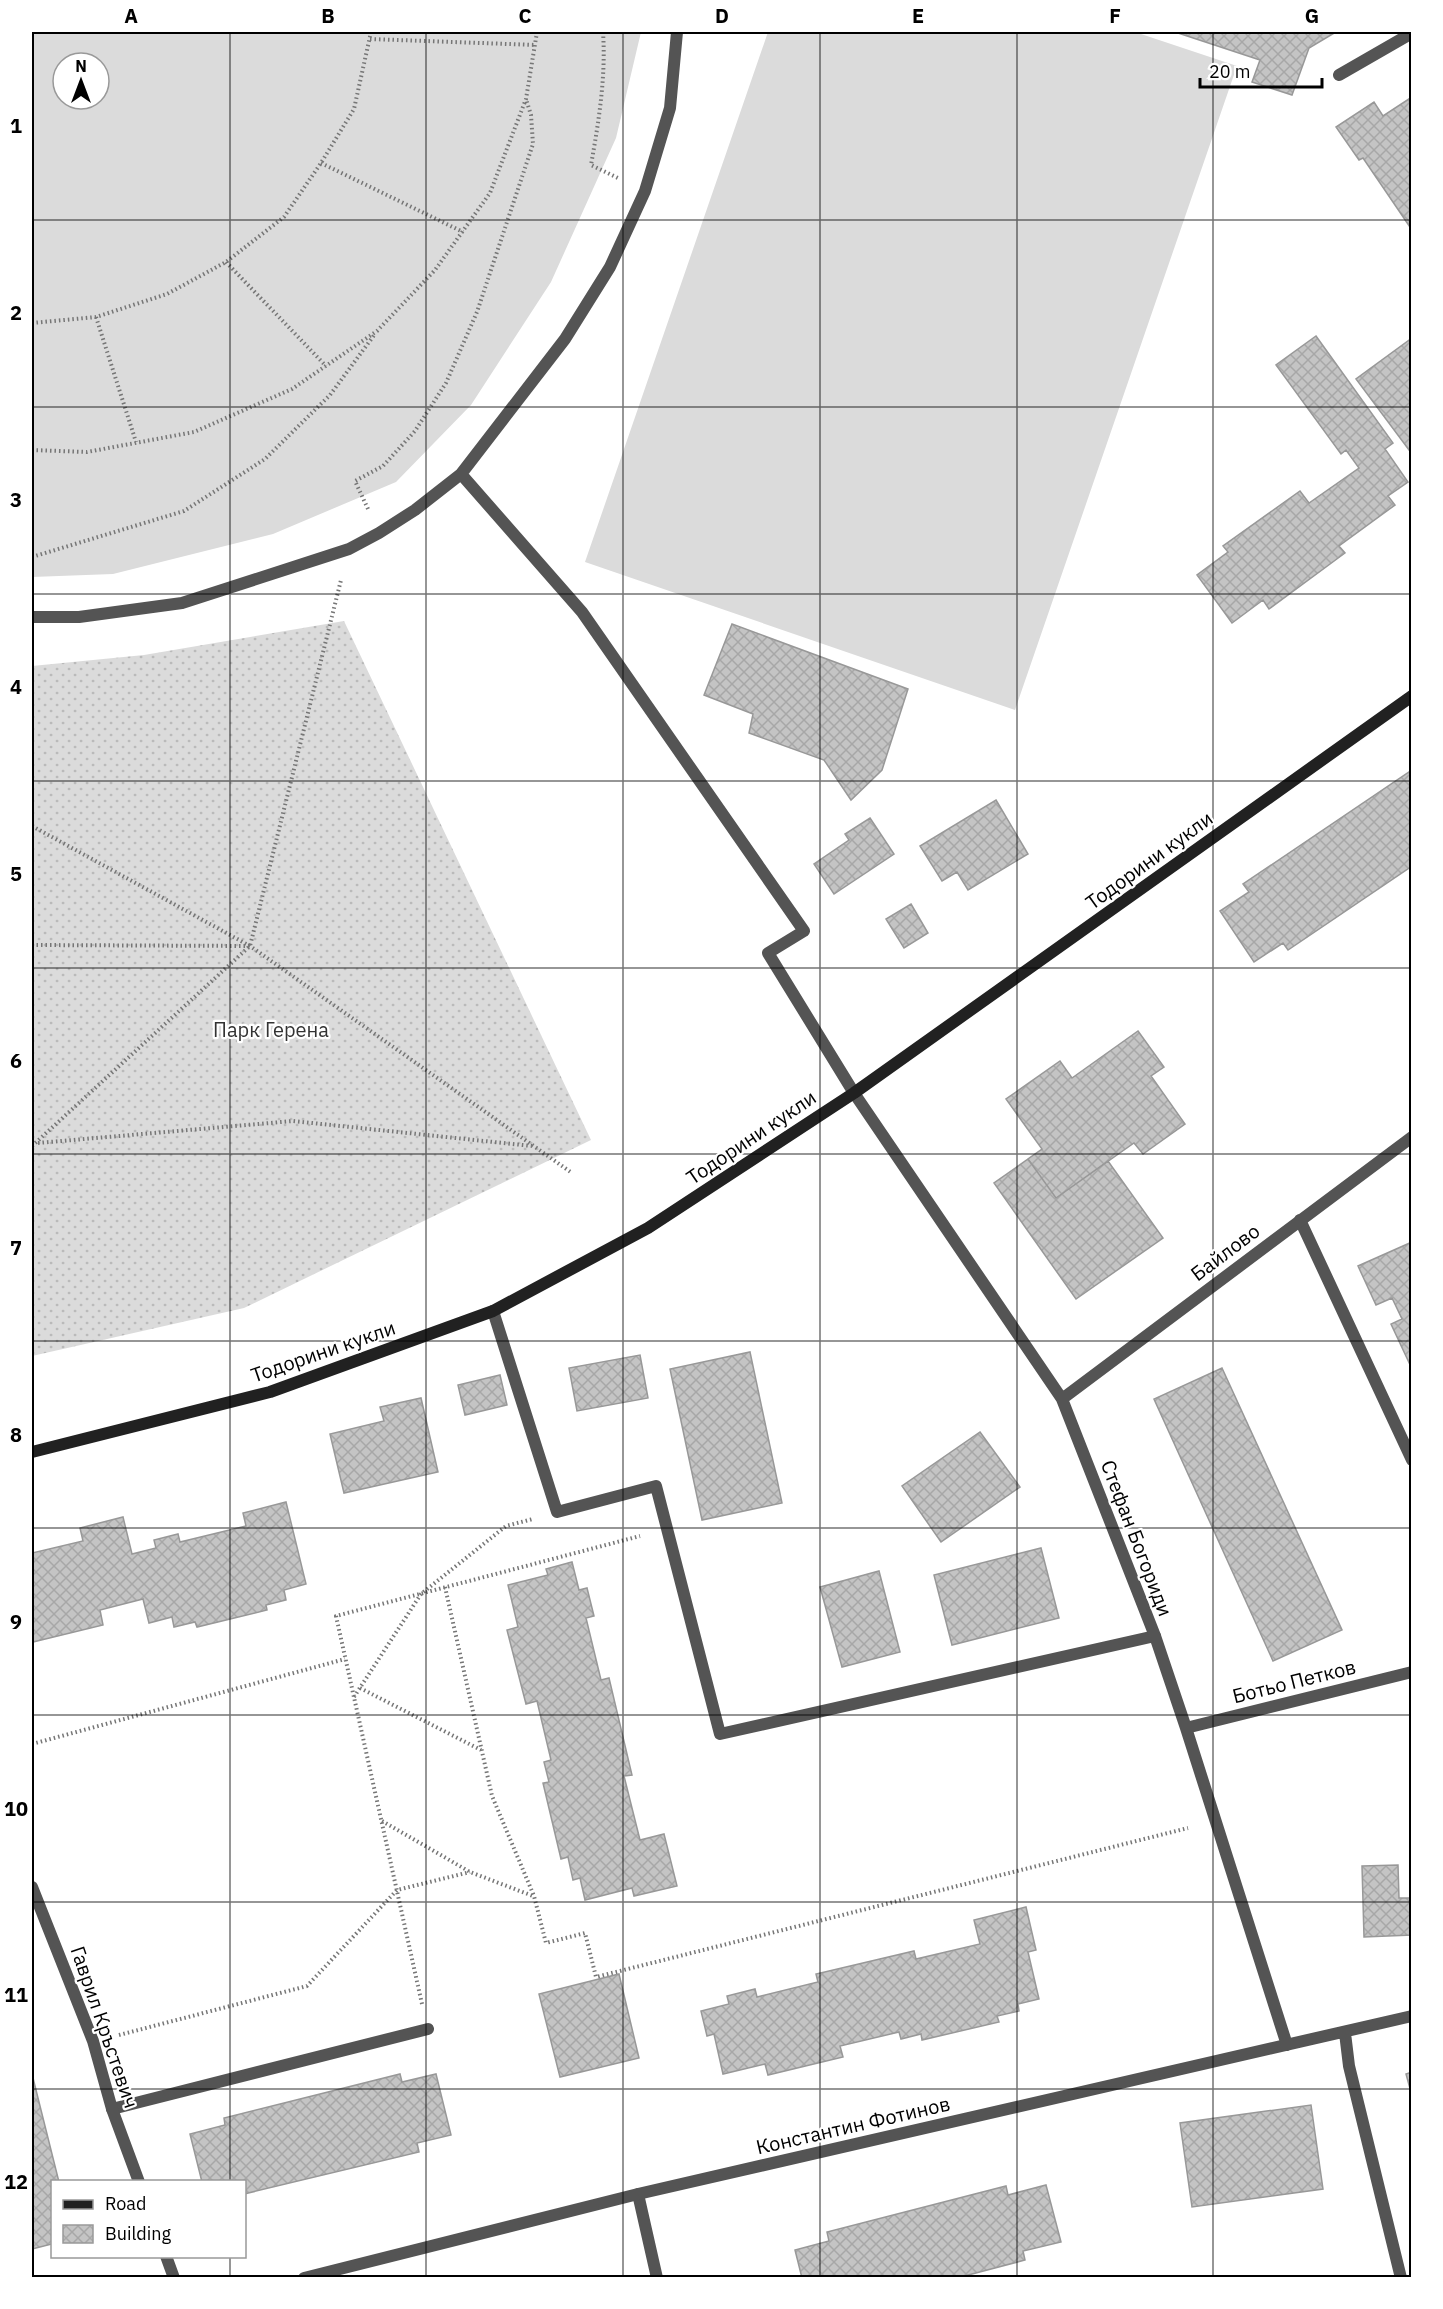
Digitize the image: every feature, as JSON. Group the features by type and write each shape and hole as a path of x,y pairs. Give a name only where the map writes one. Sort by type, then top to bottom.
{"street":[{"path":"32,617 79,617 182,603 349,549 415,510 461,474 565,339 610,267 645,191 670,108 677,32"},
{"path":"1339,75 1412,33"},
{"name":"Стефан Богориди","path":"461,474 582,612 804,931 768,953 854,1093 1062,1399 1155,1636 1287,2045"},
{"name":"Тодорини кукли","path":"32,1452 270,1392 493,1311 648,1227 854,1093 1412,696"},
{"name":"Байлово","path":"1062,1399 1412,1137"},
{"path":"1300,1220 1412,1460"},
{"path":"493,1311 557,1512 656,1486 720,1734 1155,1636"},
{"name":"Ботьо Петков","path":"1186,1728 1412,1672"},
{"name":"Гаврил Кръстевич","path":"32,1888 93,2041 112,2109 139,2180"},
{"name":"Константин Фотинов","path":"304,2277 638,2194 1412,2016"},
{"path":"112,2109 428,2029"},
{"path":"1345,2033 1349,2066 1401,2277"},
{"path":"638,2194 657,2277"},
{"path":"167,2258 174,2277"}],"path":[{"path":"32,323 96,317 167,294 226,262 284,217 354,109 371,32"},
{"path":"32,557 184,511 265,459 330,395 377,331 435,270 490,193 526,99 537,32"},
{"path":"603,32 605,62 591,165 645,191"},
{"path":"370,39 536,45"},
{"path":"379,533 355,481 383,466 415,431 446,383 477,312 533,144 531,115 526,99"},
{"path":"321,163 463,232"},
{"path":"226,262 326,366"},
{"path":"96,317 136,442"},
{"path":"32,450 87,452 194,432 292,389 377,331"},
{"path":"32,1146 250,946 349,549"},
{"path":"32,826 250,946 572,1173"},
{"path":"32,945 250,946"},
{"path":"37,1143 293,1121 533,1146"},
{"path":"354,1698 421,1594 506,1527 557,1512"},
{"path":"428,2029 336,1616 667,1529"},
{"path":"445,1587 492,1796 534,1896 546,1943 585,1933 596,1977 1216,1821"},
{"path":"32,1744 345,1659"},
{"path":"360,1688 481,1749"},
{"path":"381,1821 470,1872 534,1896"},
{"path":"93,2041 307,1986 397,1890 470,1872"}],"green space":[{"path":"32,32 641,32 616,138 551,282 471,405 396,482 273,534 113,574 32,577"},
{"path":"768,32 1135,32 1237,66 1015,710 585,562"},
{"name":"Парк Герена","path":"344,621 591,1140 244,1308 32,1356 32,666 144,655"}],"building":[{"path":"1175,32 1336,32 1309,48 1292,95 1252,82 1260,60"},
{"path":"1412,97 1412,230 1363,158 1359,160 1336,127 1374,102 1383,116"},
{"path":"1316,336 1393,443 1385,449 1408,482 1388,496 1395,505 1339,546 1345,553 1269,609 1263,600 1232,623 1197,575 1228,552 1223,546 1300,491 1309,503 1359,468 1346,450 1341,454 1276,365"},
{"path":"1412,338 1412,454 1356,379"},
{"path":"732,624 908,689 882,770 851,800 824,760 749,733 753,714 704,695"},
{"path":"1412,770 1412,866 1288,950 1283,943 1254,962 1220,911 1249,892 1243,884"},
{"path":"996,800 1028,854 968,890 957,872 942,881 920,846"},
{"path":"870,818 894,854 834,894 814,864 849,840 845,834"},
{"path":"911,904 928,933 904,948 886,919"},
{"path":"1138,1031 1164,1067 1151,1076 1185,1124 1143,1154 1134,1143 1056,1198 1028,1159 1042,1149 1006,1099 1060,1061 1072,1078"},
{"path":"1028,1159 1056,1198 1108,1161 1163,1238 1076,1299 994,1183"},
{"path":"1412,1242 1412,1369 1391,1324 1402,1319 1392,1298 1376,1305 1358,1266"},
{"path":"750,1352 782,1503 702,1520 670,1369"},
{"path":"640,1355 648,1398 577,1411 569,1368"},
{"path":"1222,1368 1342,1630 1273,1661 1154,1399"},
{"path":"500,1375 507,1405 465,1415 458,1385"},
{"path":"421,1398 438,1472 344,1493 330,1434 384,1421 380,1407"},
{"path":"980,1432 1020,1487 941,1542 902,1486"},
{"path":"286,1502 306,1584 284,1590 286,1600 266,1605 267,1610 197,1627 195,1622 174,1627 172,1617 149,1623 143,1599 100,1610 103,1625 33,1642 32,1553 83,1541 80,1528 123,1517 132,1554 156,1548 154,1540 178,1534 180,1542 246,1526 243,1513"},
{"path":"1041,1548 1059,1618 952,1645 934,1575"},
{"path":"572,1562 579,1590 587,1588 594,1616 586,1618 601,1680 609,1678 632,1775 624,1776 640,1840 664,1834 677,1886 634,1896 632,1888 585,1900 580,1878 573,1880 568,1857 561,1859 543,1783 549,1782 544,1762 551,1760 537,1701 526,1704 507,1630 518,1627 508,1585 548,1575 546,1569"},
{"path":"879,1571 900,1652 842,1667 820,1587"},
{"path":"1398,1865 1399,1898 1412,1898 1412,1935 1364,1937 1362,1866"},
{"path":"1026,1907 1036,1950 1028,1952 1039,1999 1018,2004 1019,2011 997,2016 999,2022 922,2040 921,2034 901,2039 899,2032 840,2046 843,2057 768,2075 765,2064 723,2074 714,2034 707,2036 701,2011 729,2004 727,1996 755,1989 757,1997 818,1982 816,1974 914,1951 916,1959 980,1944 974,1920"},
{"path":"619,1974 639,2058 560,2077 539,1994"},
{"path":"1412,2072 1412,2096 1406,2074"},
{"path":"32,2074 58,2180 51,2180 51,2244 32,2249"},
{"path":"400,2074 402,2082 436,2074 451,2135 417,2143 419,2152 246,2194 246,2180 202,2180 190,2134 225,2125 224,2118"},
{"path":"1311,2105 1323,2189 1192,2207 1180,2123"},
{"path":"1046,2185 1061,2242 1023,2251 1025,2260 957,2278 802,2278 795,2250 829,2241 827,2232 1006,2186 1008,2195"}]}
